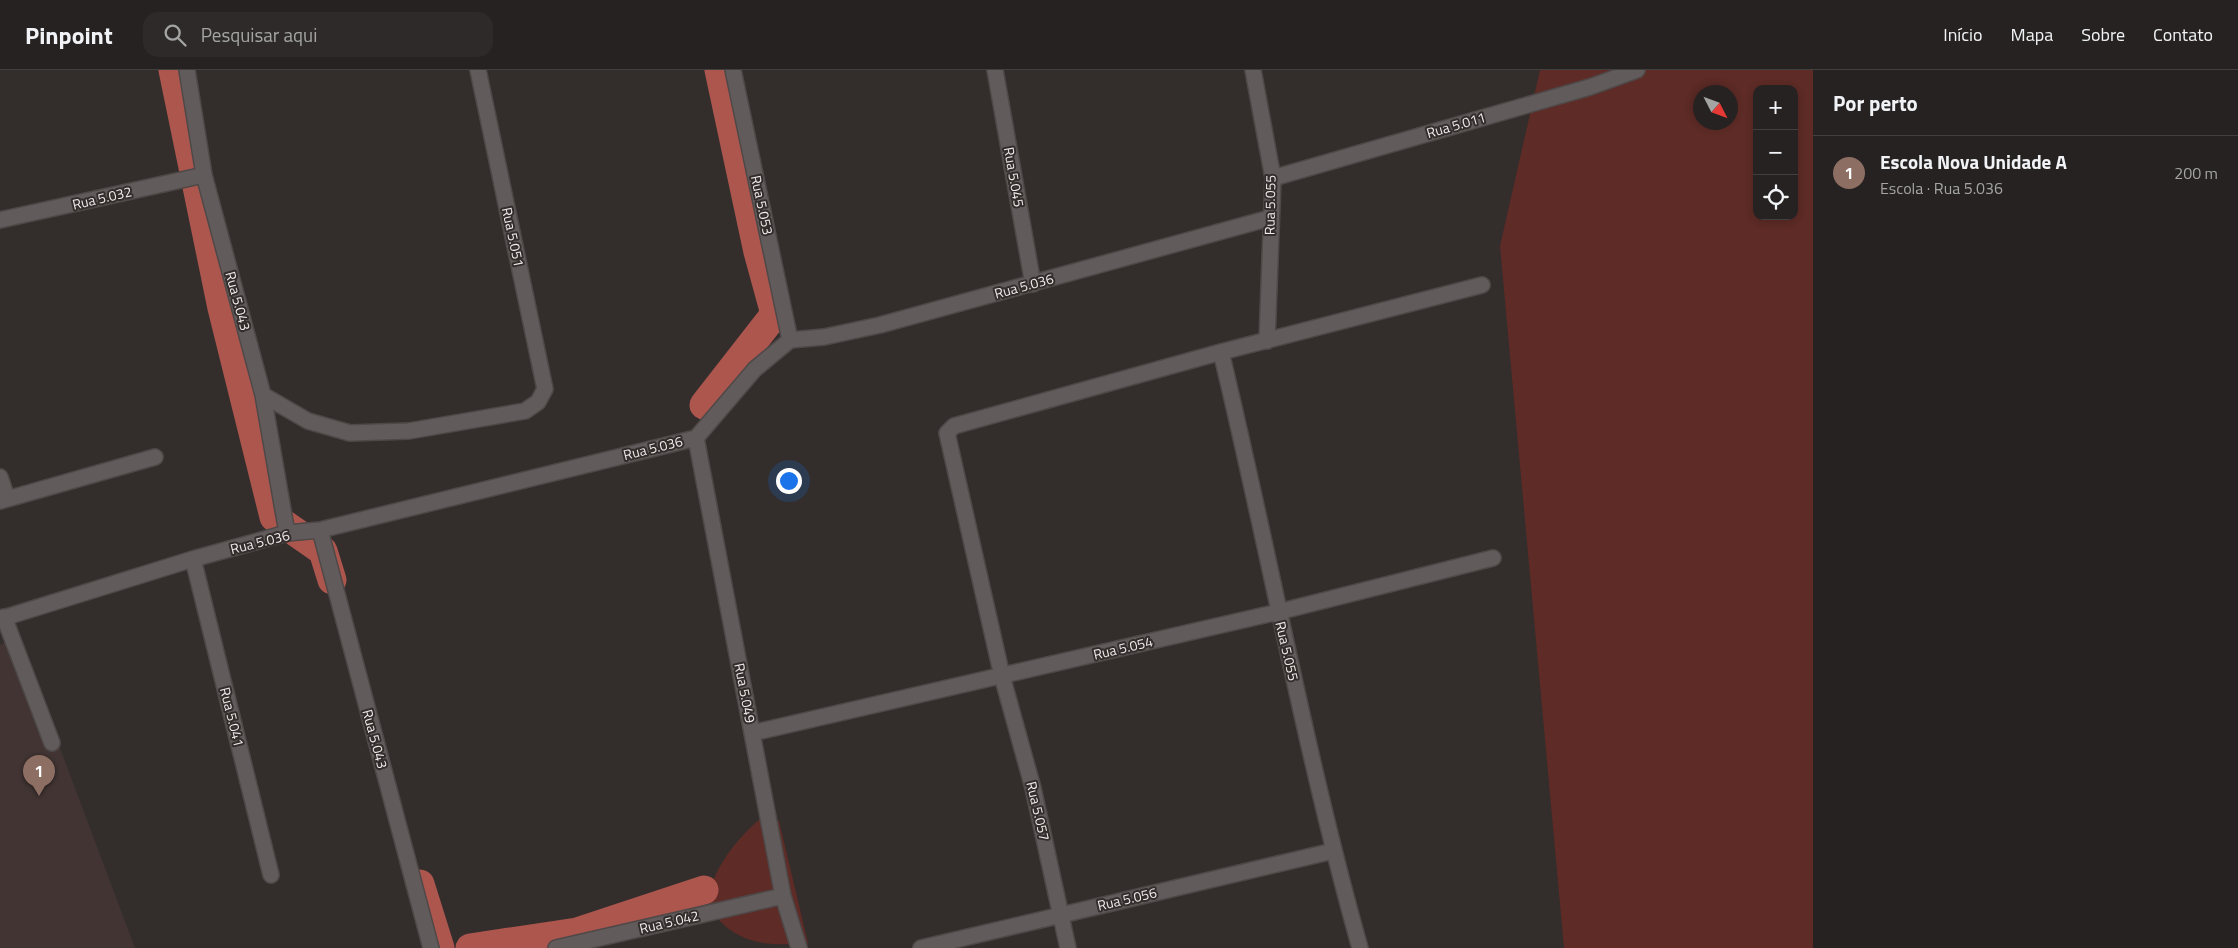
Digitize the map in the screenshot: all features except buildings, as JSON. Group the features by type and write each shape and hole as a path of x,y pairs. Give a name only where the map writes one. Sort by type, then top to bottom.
{"street":[{"name":"Rua 5.043","path":"187,70 204,175 263,395 287,534"},
{"name":"Rua 5.051","path":"263,395 308,421 350,433 409,430 524,411 538,402 545,389 478,70"},
{"name":"Rua 5.053","path":"733,70 790,340"},
{"name":"Rua 5.045","path":"995,70 1033,284"},
{"name":"Rua 5.055","path":"1253,70 1273,178 1270,218 1267,341"},
{"name":"Rua 5.011","path":"1273,178 1580,89 1638,70"},
{"name":"Rua 5.032","path":"0,220 204,175"},
{"name":"Rua 5.036","path":"2,618 193,559 287,534 320,530 696,438 755,369 790,340 824,337 880,325 1270,218"},
{"path":"1221,352 1482,285"},
{"name":"Rua 5.055","path":"1221,352 1247,459 1278,612 1333,851 1360,948"},
{"name":"Rua 5.057","path":"1068,948 1033,788 1002,676 946,433 954,426 1221,352"},
{"name":"Rua 5.049","path":"696,438 783,896 799,948"},
{"path":"0,477 3,500 155,457"},
{"name":"Rua 5.043","path":"320,530 430,948"},
{"name":"Rua 5.054","path":"752,733 1278,612 1494,558"},
{"name":"Rua 5.041","path":"193,559 271,875"},
{"path":"2,618 52,743"},
{"name":"Rua 5.056","path":"921,948 1333,851"},
{"name":"Rua 5.042","path":"556,948 783,896"}],"shaded area":[{"path":"1540,70 1813,70 1813,948 1564,948 1500,246"},
{"path":"18,636 135,948 0,948 0,645"},
{"path":"759,820 779,821 808,943 773,944 750,940 730,930 711,911 709,899 716,874 732,848"}],"waterway":[{"path":"173,70 222,308 274,517 323,551 332,580"},
{"path":"704,405 775,314 758,252 719,70"},
{"path":"420,884 440,948"},
{"path":"470,948 577,932 704,890"}],"place":[{"name":"Escola Nova Unidade A","path":"39,796"}]}
